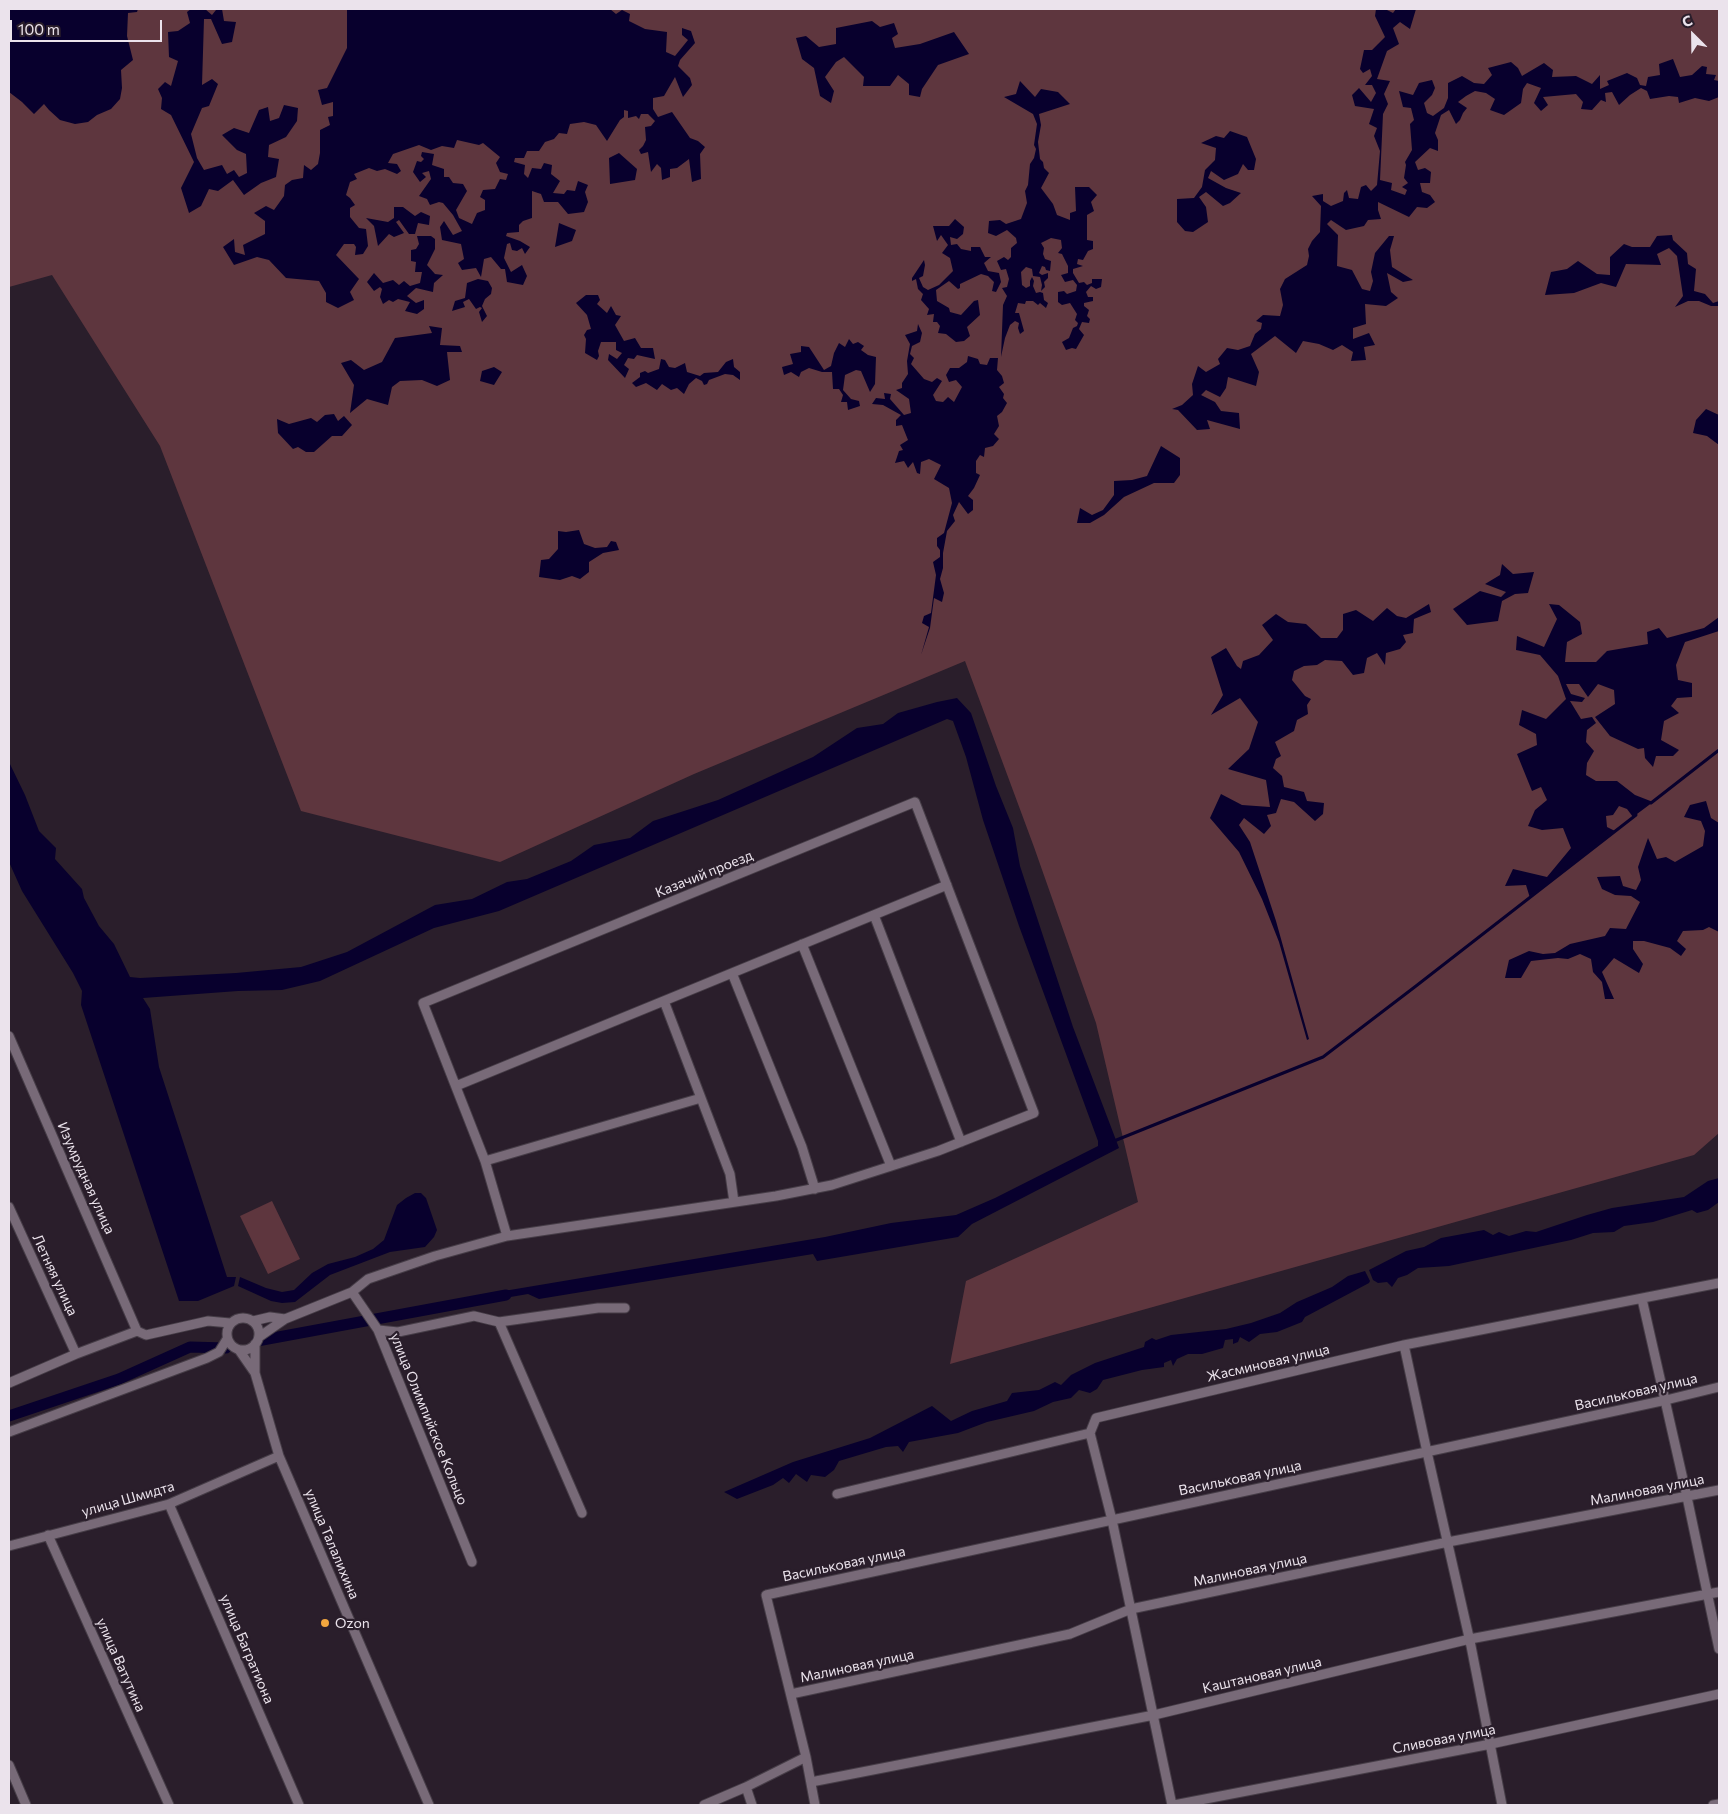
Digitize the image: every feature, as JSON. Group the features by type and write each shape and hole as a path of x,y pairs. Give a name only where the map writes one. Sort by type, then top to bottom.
{"street":[{"name":"Казачий проезд","path":"507,1236 485,1161 423,1003 915,802 1034,1113 961,1142"},
{"path":"456,1086 947,885"},
{"path":"240,1350 248,1349 284,1320 352,1292 368,1279 435,1256 507,1236 815,1189 961,1142 874,914"},
{"path":"802,944 891,1166"},
{"path":"732,973 802,1147 815,1189"},
{"path":"664,1001 730,1174 734,1202"},
{"name":"Изумрудная улица","path":"9,1036 137,1332"},
{"path":"485,1161 701,1098"},
{"name":"Летняя улица","path":"9,1207 76,1354"},
{"name":"Жасминовая улица","path":"1090,1433 1096,1418 1404,1345 1719,1283"},
{"name":"улица Олимпийское Кольцо","path":"352,1292 378,1330 472,1562"},
{"path":"1642,1299 1666,1400 1719,1649"},
{"path":"378,1330 398,1332 474,1316 499,1322 598,1308 625,1308"},
{"path":"253,1321 270,1317 284,1320"},
{"path":"237,1318 246,1318 253,1321 258,1328 255,1373 240,1350 230,1344 227,1339 226,1331 230,1323 237,1318"},
{"path":"9,1383 76,1354 137,1332 146,1335 208,1321 230,1323"},
{"path":"499,1322 582,1513"},
{"path":"9,1432 207,1358 219,1352 227,1339"},
{"path":"1404,1345 1470,1639 1502,1805"},
{"name":"улица Талалихина","path":"255,1373 279,1456 429,1805"},
{"name":"Васильковая улица","path":"791,1694 766,1595 1719,1387"},
{"path":"837,1494 1090,1433 1112,1520 1173,1805"},
{"name":"улица Шмидта","path":"9,1546 169,1504 279,1456"},
{"name":"Малиновая улица","path":"791,1694 1070,1634 1131,1609 1448,1542 1719,1490"},
{"name":"улица Багратиона","path":"169,1504 299,1805"},
{"name":"улица Ватутина","path":"48,1535 169,1805"},
{"name":"Каштановая улица","path":"811,1782 1154,1715 1470,1639 1719,1592"},
{"path":"791,1694 815,1805"},
{"name":"Сливовая улица","path":"1173,1805 1491,1744 1719,1694"},
{"path":"704,1805 746,1787 806,1757"},
{"path":"9,1765 26,1805"},
{"path":"746,1787 752,1805"},
{"path":"1713,1805 1719,1804"}],"shaded area":[{"path":"9,9 1719,9 1719,1133 1694,1155 950,1364 966,1281 1138,1202 1096,1023 1034,847 965,661 694,774 500,862 301,811 160,446 52,275 9,287"},
{"path":"9,9 138,9 137,12 128,13 127,36 133,60 121,70 122,88 120,99 111,109 97,115 88,122 75,124 60,120 44,104 34,114 9,92"},
{"path":"191,9 205,9 212,15 216,10 222,9 224,21 236,22 232,42 222,44 211,19 204,19 202,85 212,79 218,84 209,106 202,108 191,134 197,158 204,170 222,165 227,174 234,170 239,177 247,173 246,154 237,150 222,135 234,128 249,133 259,110 268,107 270,121 279,118 284,105 298,108 297,121 286,137 269,145 268,157 279,159 276,177 261,183 244,195 233,180 218,191 209,189 201,206 189,213 181,188 194,162 171,115 161,109 162,98 158,89 165,82 171,86 178,61 169,57 168,32 178,31 190,23 187,12"},
{"path":"347,9 610,9 616,14 622,10 630,14 629,21 645,29 667,32 666,52 675,56 688,40 682,35 682,28 691,31 695,43 680,60 678,66 690,78 692,85 683,97 675,77 664,96 653,98 653,109 658,117 672,112 690,138 698,141 705,147 700,154 701,179 692,182 689,159 677,168 670,169 670,177 662,180 661,168 657,164 651,172 648,152 641,154 639,150 646,140 645,127 651,126 655,121 648,114 641,114 639,119 636,116 628,118 628,111 624,110 624,117 620,120 607,141 596,125 584,122 570,124 567,134 559,133 554,139 545,142 539,151 527,151 524,158 515,158 514,162 525,165 524,174 528,178 532,168 541,169 544,163 552,165 551,174 560,181 553,193 564,194 567,190 575,191 578,181 588,185 585,192 588,202 584,212 568,214 558,202 544,202 541,194 532,191 532,218 523,221 519,225 519,232 507,233 506,236 530,247 525,254 522,248 517,251 512,250 510,243 507,244 504,258 511,272 522,265 527,276 523,285 507,282 505,269 501,269 491,257 484,259 481,277 476,268 462,270 458,263 464,259 461,244 442,240 440,227 444,221 453,235 462,231 453,215 443,203 439,202 430,205 427,199 419,196 431,179 429,171 422,173 426,177 420,182 413,172 417,161 421,162 424,159 421,156 422,152 434,154 432,165 444,169 444,177 449,177 453,183 463,184 467,191 456,210 459,218 472,224 477,213 485,210 485,200 480,197 483,190 495,189 500,179 506,180 508,174 500,172 496,163 500,157 483,143 479,145 457,140 454,148 442,146 431,150 419,145 393,154 388,163 397,164 401,171 397,174 385,169 377,171 369,168 354,174 357,179 350,182 346,195 355,205 350,208 350,217 359,228 366,229 368,246 363,254 355,255 356,247 354,244 344,244 336,255 359,279 350,292 354,300 338,308 326,302 326,293 319,281 286,278 269,260 257,257 234,265 223,247 234,239 235,252 245,255 243,245 265,234 265,221 254,213 266,206 274,210 284,196 285,185 292,180 303,178 304,165 311,170 318,164 320,130 330,125 328,117 333,116 333,102 322,105 318,90 327,88 347,48"},
{"path":"1376,9 1385,9 1393,13 1396,9 1416,9 1410,29 1400,22 1393,28 1399,44 1387,51 1377,79 1390,81 1384,94 1388,104 1383,114 1380,180 1392,183 1391,190 1405,195 1407,190 1402,187 1408,183 1404,178 1405,162 1412,150 1410,124 1414,120 1411,108 1403,107 1399,91 1413,95 1419,83 1432,80 1435,88 1432,95 1424,103 1427,113 1433,116 1444,108 1448,98 1448,83 1462,76 1474,83 1484,84 1492,75 1488,68 1511,62 1518,68 1522,76 1544,63 1553,70 1552,77 1576,76 1592,84 1600,75 1600,89 1609,85 1607,81 1627,73 1637,78 1640,85 1646,86 1648,77 1660,75 1659,64 1673,59 1680,77 1692,75 1702,66 1707,67 1706,74 1716,75 1714,80 1719,81 1719,97 1709,101 1695,98 1679,103 1678,97 1669,96 1650,99 1647,91 1641,88 1619,105 1612,92 1605,93 1606,102 1601,100 1592,110 1581,109 1583,102 1576,94 1543,97 1548,105 1541,111 1534,103 1541,88 1527,83 1523,89 1521,103 1504,115 1490,110 1495,99 1486,93 1475,91 1466,96 1458,102 1467,108 1456,124 1449,110 1441,115 1435,133 1438,140 1438,151 1430,148 1415,162 1418,170 1425,168 1431,172 1430,183 1420,183 1422,192 1430,195 1435,202 1427,208 1417,207 1409,217 1378,202 1381,219 1368,220 1364,226 1346,230 1331,220 1327,224 1338,235 1337,266 1352,270 1362,289 1370,291 1373,281 1371,272 1375,253 1389,236 1394,236 1390,250 1392,267 1413,280 1403,282 1387,273 1391,292 1398,298 1386,306 1365,304 1366,324 1353,328 1353,339 1369,333 1375,345 1364,347 1366,360 1351,361 1353,352 1342,345 1333,350 1319,344 1303,341 1296,353 1275,336 1251,354 1259,372 1256,386 1228,377 1226,388 1220,397 1206,390 1201,395 1215,402 1221,411 1239,413 1240,429 1207,420 1210,429 1197,430 1178,410 1172,409 1182,405 1193,395 1192,384 1198,366 1206,372 1220,364 1218,359 1227,348 1238,350 1250,346 1255,334 1261,329 1262,323 1256,321 1263,315 1280,316 1283,305 1280,289 1285,279 1307,265 1308,249 1320,232 1321,206 1312,196 1323,194 1323,201 1331,206 1343,201 1344,193 1347,190 1349,198 1358,199 1361,187 1366,185 1371,191 1377,185 1380,151 1374,136 1377,128 1369,124 1374,109 1355,106 1352,95 1359,88 1371,102 1376,93 1372,85 1365,85 1372,76 1370,69 1363,73 1360,69 1364,50 1372,50 1385,37 1375,16"},
{"path":"872,21 880,27 894,23 898,34 892,38 895,48 920,44 954,32 969,54 938,65 922,89 920,97 909,95 909,84 898,75 890,86 863,86 864,77 844,57 836,62 825,77 834,91 831,103 820,96 814,68 802,59 796,38 806,36 819,47 836,44 836,28"},
{"path":"1020,81 1035,97 1041,89 1058,92 1070,104 1039,114 1041,125 1038,142 1040,159 1043,162 1044,168 1049,173 1041,188 1053,204 1057,215 1070,220 1070,213 1076,211 1075,187 1089,187 1097,195 1091,202 1094,211 1087,215 1087,240 1093,241 1093,249 1088,251 1083,260 1078,259 1077,264 1083,266 1073,269 1073,273 1079,283 1084,282 1087,285 1092,283 1092,279 1102,279 1101,287 1096,289 1091,286 1086,292 1088,297 1093,297 1093,301 1084,303 1084,306 1089,310 1087,316 1090,319 1089,323 1082,322 1079,329 1084,335 1076,349 1066,350 1062,342 1069,338 1073,328 1077,326 1078,323 1075,320 1077,314 1070,303 1062,305 1058,302 1058,292 1064,291 1067,294 1076,291 1077,285 1073,280 1065,282 1061,275 1068,273 1068,266 1062,254 1058,253 1062,248 1061,240 1051,238 1041,243 1044,248 1043,254 1045,259 1051,261 1050,271 1042,266 1039,273 1042,275 1048,273 1048,278 1044,282 1045,287 1041,291 1040,277 1033,276 1032,269 1026,267 1021,272 1022,285 1026,288 1030,286 1032,277 1036,293 1043,293 1044,300 1048,303 1046,308 1040,303 1038,305 1033,301 1026,301 1025,304 1018,303 1015,313 1019,313 1024,331 1020,334 1019,323 1015,321 1010,325 1001,357 1003,305 1007,296 1002,288 1007,287 1009,279 1006,269 1001,270 997,261 1004,257 1008,260 1011,257 1011,248 1017,243 1016,238 1007,230 996,236 988,233 989,221 1000,220 1006,224 1021,219 1027,203 1025,191 1028,185 1030,164 1036,149 1034,145 1037,124 1033,114 1004,97 1016,94"},
{"path":"1230,131 1247,137 1256,159 1254,170 1248,170 1243,164 1238,174 1224,180 1211,171 1208,178 1226,188 1241,193 1230,203 1223,206 1206,192 1199,197 1206,207 1208,222 1193,232 1185,231 1177,222 1177,199 1194,198 1202,187 1205,170 1215,160 1216,148 1201,143 1216,136 1224,138"},
{"path":"619,153 637,169 635,180 610,184 609,158"},
{"path":"394,207 403,207 415,216 421,212 430,216 429,225 418,223 415,234 409,234 399,220 396,222 404,233 394,237 389,234 378,246 374,226 366,218 388,222 394,218"},
{"path":"955,219 964,227 963,234 957,239 950,237 951,245 957,244 961,249 971,251 971,247 980,247 985,257 991,257 984,263 988,271 999,273 1001,282 996,292 992,291 994,282 988,276 981,274 960,284 958,289 949,281 936,290 937,301 949,308 950,312 961,315 974,301 978,300 980,315 967,327 970,336 964,341 956,342 946,334 938,333 940,326 937,322 933,322 934,314 927,315 929,309 921,300 923,294 918,289 916,279 912,281 924,260 923,276 919,278 923,287 928,290 939,285 953,271 950,258 942,253 948,245 941,235 937,241 933,226 949,226"},
{"path":"559,223 576,230 572,241 555,247"},
{"path":"1672,235 1673,240 1687,253 1688,264 1696,269 1694,291 1705,294 1713,303 1719,301 1719,306 1711,306 1699,301 1688,301 1675,307 1683,296 1677,256 1669,248 1657,254 1661,265 1626,264 1616,287 1601,283 1574,293 1545,295 1551,272 1567,269 1578,261 1597,274 1610,275 1610,257 1624,244 1632,247 1650,247 1657,236"},
{"path":"417,236 431,236 435,239 435,249 427,265 435,274 443,275 434,283 433,292 416,288 407,296 416,303 424,300 424,309 417,314 405,311 410,302 398,299 393,302 389,300 383,304 380,297 382,289 380,287 374,291 367,282 374,273 383,283 393,280 399,285 404,281 410,286 420,283 422,272 415,272 416,262 411,261 411,250 416,249 419,244"},
{"path":"478,279 488,281 492,288 491,294 485,299 482,306 487,316 482,322 479,312 482,308 476,309 469,299 463,302 465,307 452,311 455,301 465,298 467,283"},
{"path":"586,295 598,295 600,300 597,304 607,313 611,306 616,315 621,316 615,325 624,341 635,338 641,348 653,348 655,359 637,355 634,359 628,358 624,365 629,369 625,378 608,360 609,354 617,359 622,353 616,350 616,342 601,342 597,360 585,353 586,339 584,335 587,330 591,329 587,315 576,303"},
{"path":"918,324 922,333 920,342 912,346 910,354 914,358 911,364 924,379 932,382 937,378 942,381 933,395 936,401 943,402 948,397 954,402 962,387 956,380 949,382 946,375 950,368 959,368 967,362 968,356 978,359 980,364 987,365 990,358 998,358 997,370 1002,376 1004,383 999,387 1007,403 1002,412 997,416 999,426 994,434 999,439 993,446 985,448 984,457 980,455 976,461 976,473 980,475 968,496 973,500 973,510 968,514 959,502 953,515 955,521 947,531 940,579 944,593 942,602 934,598 930,628 921,655 929,627 922,623 924,616 931,613 936,575 933,562 940,557 937,538 944,533 952,503 949,488 934,479 941,465 929,459 921,462 920,474 917,473 913,462 908,468 904,461 895,463 899,451 903,450 900,445 908,440 902,425 896,426 896,420 901,415 883,405 872,404 876,398 885,399 884,393 891,394 890,399 904,415 911,413 909,399 896,390 902,388 902,383 908,374 907,361 910,344 905,335 917,331"},
{"path":"429,326 442,328 440,345 460,346 462,352 447,352 450,380 437,386 422,380 400,381 392,387 388,405 367,399 350,413 354,385 341,363 351,360 364,370 382,362 395,338 432,333"},
{"path":"849,339 853,344 858,342 864,346 861,350 868,355 876,357 875,384 870,392 861,371 856,370 845,375 843,390 851,399 859,401 860,406 848,410 847,402 841,402 843,395 839,389 833,389 832,372 822,372 809,368 801,372 799,377 791,372 784,375 782,367 793,364 790,354 801,352 801,346 809,347 824,370 831,366 839,343 845,347"},
{"path":"661,359 665,360 669,367 675,368 685,363 687,372 700,376 704,373 718,372 726,362 733,359 734,367 740,372 740,380 733,375 725,374 709,380 704,385 702,381 696,378 689,384 684,394 677,388 671,390 662,384 657,390 646,383 636,387 632,383 640,377 640,373 645,371 648,373 659,369"},
{"path":"494,367 502,372 494,385 480,381 482,371"},
{"path":"1706,409 1719,415 1719,445 1707,436 1693,433 1696,420"},
{"path":"334,414 338,421 344,416 352,425 342,436 332,436 314,452 306,452 298,447 293,449 278,433 277,419 289,424 311,418 317,422 325,415"},
{"path":"1161,446 1180,458 1180,475 1174,483 1154,483 1124,497 1104,515 1090,523 1077,523 1080,508 1092,515 1103,510 1114,495 1114,481 1132,480 1147,476"},
{"path":"579,530 584,544 595,548 607,547 611,541 616,542 619,550 603,553 589,562 589,572 580,579 572,576 560,580 539,577 541,560 549,559 558,549 558,531"},
{"path":"1502,564 1513,574 1534,572 1528,593 1515,594 1502,601 1498,621 1467,625 1453,609 1480,591 1501,597 1506,592 1485,584 1500,575"},
{"path":"1429,604 1431,612 1414,619 1413,633 1403,635 1406,642 1400,649 1386,653 1385,665 1377,653 1367,658 1364,673 1353,675 1342,661 1325,660 1317,665 1304,666 1294,671 1292,680 1305,696 1311,699 1307,705 1308,714 1297,720 1294,731 1275,742 1281,756 1276,759 1273,768 1282,776 1284,787 1304,792 1307,801 1324,803 1323,814 1315,821 1294,802 1281,799 1276,813 1267,815 1271,826 1264,834 1244,818 1239,825 1250,842 1276,921 1309,1039 1307,1040 1279,942 1262,899 1239,852 1210,818 1221,794 1242,805 1270,807 1266,780 1228,769 1249,749 1258,722 1240,698 1211,715 1223,695 1211,657 1226,648 1237,666 1241,669 1243,661 1259,655 1273,640 1262,625 1276,614 1288,622 1306,624 1321,638 1337,638 1343,630 1343,614 1356,610 1373,621 1387,608 1397,616 1406,618"},
{"path":"1549,604 1559,605 1580,622 1582,634 1567,642 1565,662 1596,662 1607,651 1648,644 1647,632 1659,628 1667,638 1704,628 1719,617 1719,631 1685,642 1676,665 1678,680 1692,683 1692,697 1677,698 1671,706 1679,713 1664,721 1661,740 1679,750 1673,756 1656,756 1653,767 1645,758 1644,748 1638,749 1610,736 1595,717 1615,704 1614,690 1598,684 1588,697 1579,684 1566,684 1571,694 1585,698 1582,702 1570,701 1581,719 1592,717 1596,723 1587,730 1586,742 1594,751 1587,763 1586,775 1596,781 1617,781 1635,795 1653,802 1633,817 1627,809 1619,806 1613,815 1606,816 1607,827 1615,831 1530,898 1526,885 1505,886 1513,869 1547,877 1571,848 1563,828 1542,830 1528,826 1535,810 1547,800 1541,787 1532,791 1517,754 1537,745 1536,734 1519,725 1522,710 1546,719 1566,699 1558,676 1540,655 1516,650 1517,636 1544,647 1557,619"},
{"path":"957,698 971,713 996,786 1013,828 1020,866 1073,1027 1119,1148 972,1224 958,1237 817,1261 813,1254 539,1299 528,1294 493,1300 492,1293 825,1237 891,1223 956,1215 995,1198 1098,1146 1098,1141 1019,926 983,820 966,757 953,721 947,719 499,911 434,928 320,981 282,990 238,991 143,998 150,1009 159,1067 227,1277 236,1277 234,1286 198,1301 179,1301 81,1005 82,991 73,973 22,891 9,862 9,762 25,795 39,831 56,848 55,859 82,889 84,898 99,926 114,944 130,977 236,973 301,967 347,952 435,905 472,899 507,882 527,879 571,861 594,845 630,838 653,821 718,800 813,757 857,728 883,724 898,713"},
{"path":"1706,801 1711,818 1719,823 1719,932 1709,927 1703,930 1683,931 1677,941 1686,949 1681,956 1670,948 1644,941 1633,941 1633,949 1643,964 1639,973 1614,958 1602,972 1614,999 1605,999 1602,982 1593,972 1591,959 1580,954 1568,959 1558,958 1531,961 1521,978 1505,978 1509,960 1529,951 1543,954 1555,953 1570,944 1605,936 1610,928 1626,929 1640,902 1631,896 1615,895 1602,889 1597,877 1620,876 1623,886 1636,890 1641,880 1638,867 1648,838 1657,859 1666,857 1675,862 1703,846 1705,831 1701,821 1684,817 1690,805"},
{"path":"1719,1178 1719,1202 1708,1210 1697,1213 1692,1210 1653,1222 1624,1226 1614,1232 1593,1233 1571,1240 1449,1266 1418,1268 1398,1278 1392,1287 1387,1282 1378,1283 1373,1280 1369,1270 1406,1251 1424,1247 1441,1238 1484,1230 1493,1235 1499,1232 1509,1236 1526,1231 1536,1232 1612,1208 1684,1197 1708,1181"},
{"path":"415,1193 421,1193 426,1198 437,1230 434,1237 425,1247 390,1252 330,1275 295,1302 282,1303 271,1301 238,1286 240,1277 266,1288 282,1292 294,1290 312,1273 328,1264 355,1257 373,1249 384,1240 397,1205"},
{"path":"272,1201 300,1259 268,1274 240,1216"},
{"path":"1365,1271 1370,1281 1369,1283 1305,1317 1302,1322 1277,1332 1260,1334 1249,1342 1240,1337 1238,1342 1233,1344 1233,1339 1225,1340 1223,1348 1202,1354 1188,1354 1177,1359 1173,1366 1171,1360 1164,1363 1164,1367 1142,1370 1103,1380 1097,1389 1090,1393 1079,1390 1071,1398 1053,1402 1034,1411 987,1422 958,1433 909,1442 903,1452 898,1446 886,1447 839,1461 834,1470 825,1477 811,1475 807,1482 796,1474 789,1483 783,1478 773,1485 737,1499 724,1492 793,1462 870,1438 932,1406 951,1421 972,1411 1007,1401 1012,1393 1039,1390 1055,1382 1061,1385 1071,1375 1095,1363 1144,1347 1145,1342 1152,1338 1156,1340 1171,1335 1226,1329 1280,1313 1297,1302 1332,1287 1348,1276"}],"waterway":[{"path":"1651,803 1719,750"},
{"path":"1114,1141 1323,1057 1636,815"},
{"path":"257,1341 506,1295"},
{"path":"9,1416 119,1379 190,1347 226,1348"}],"place":[{"name":"Ozon","path":"325,1623"}]}
